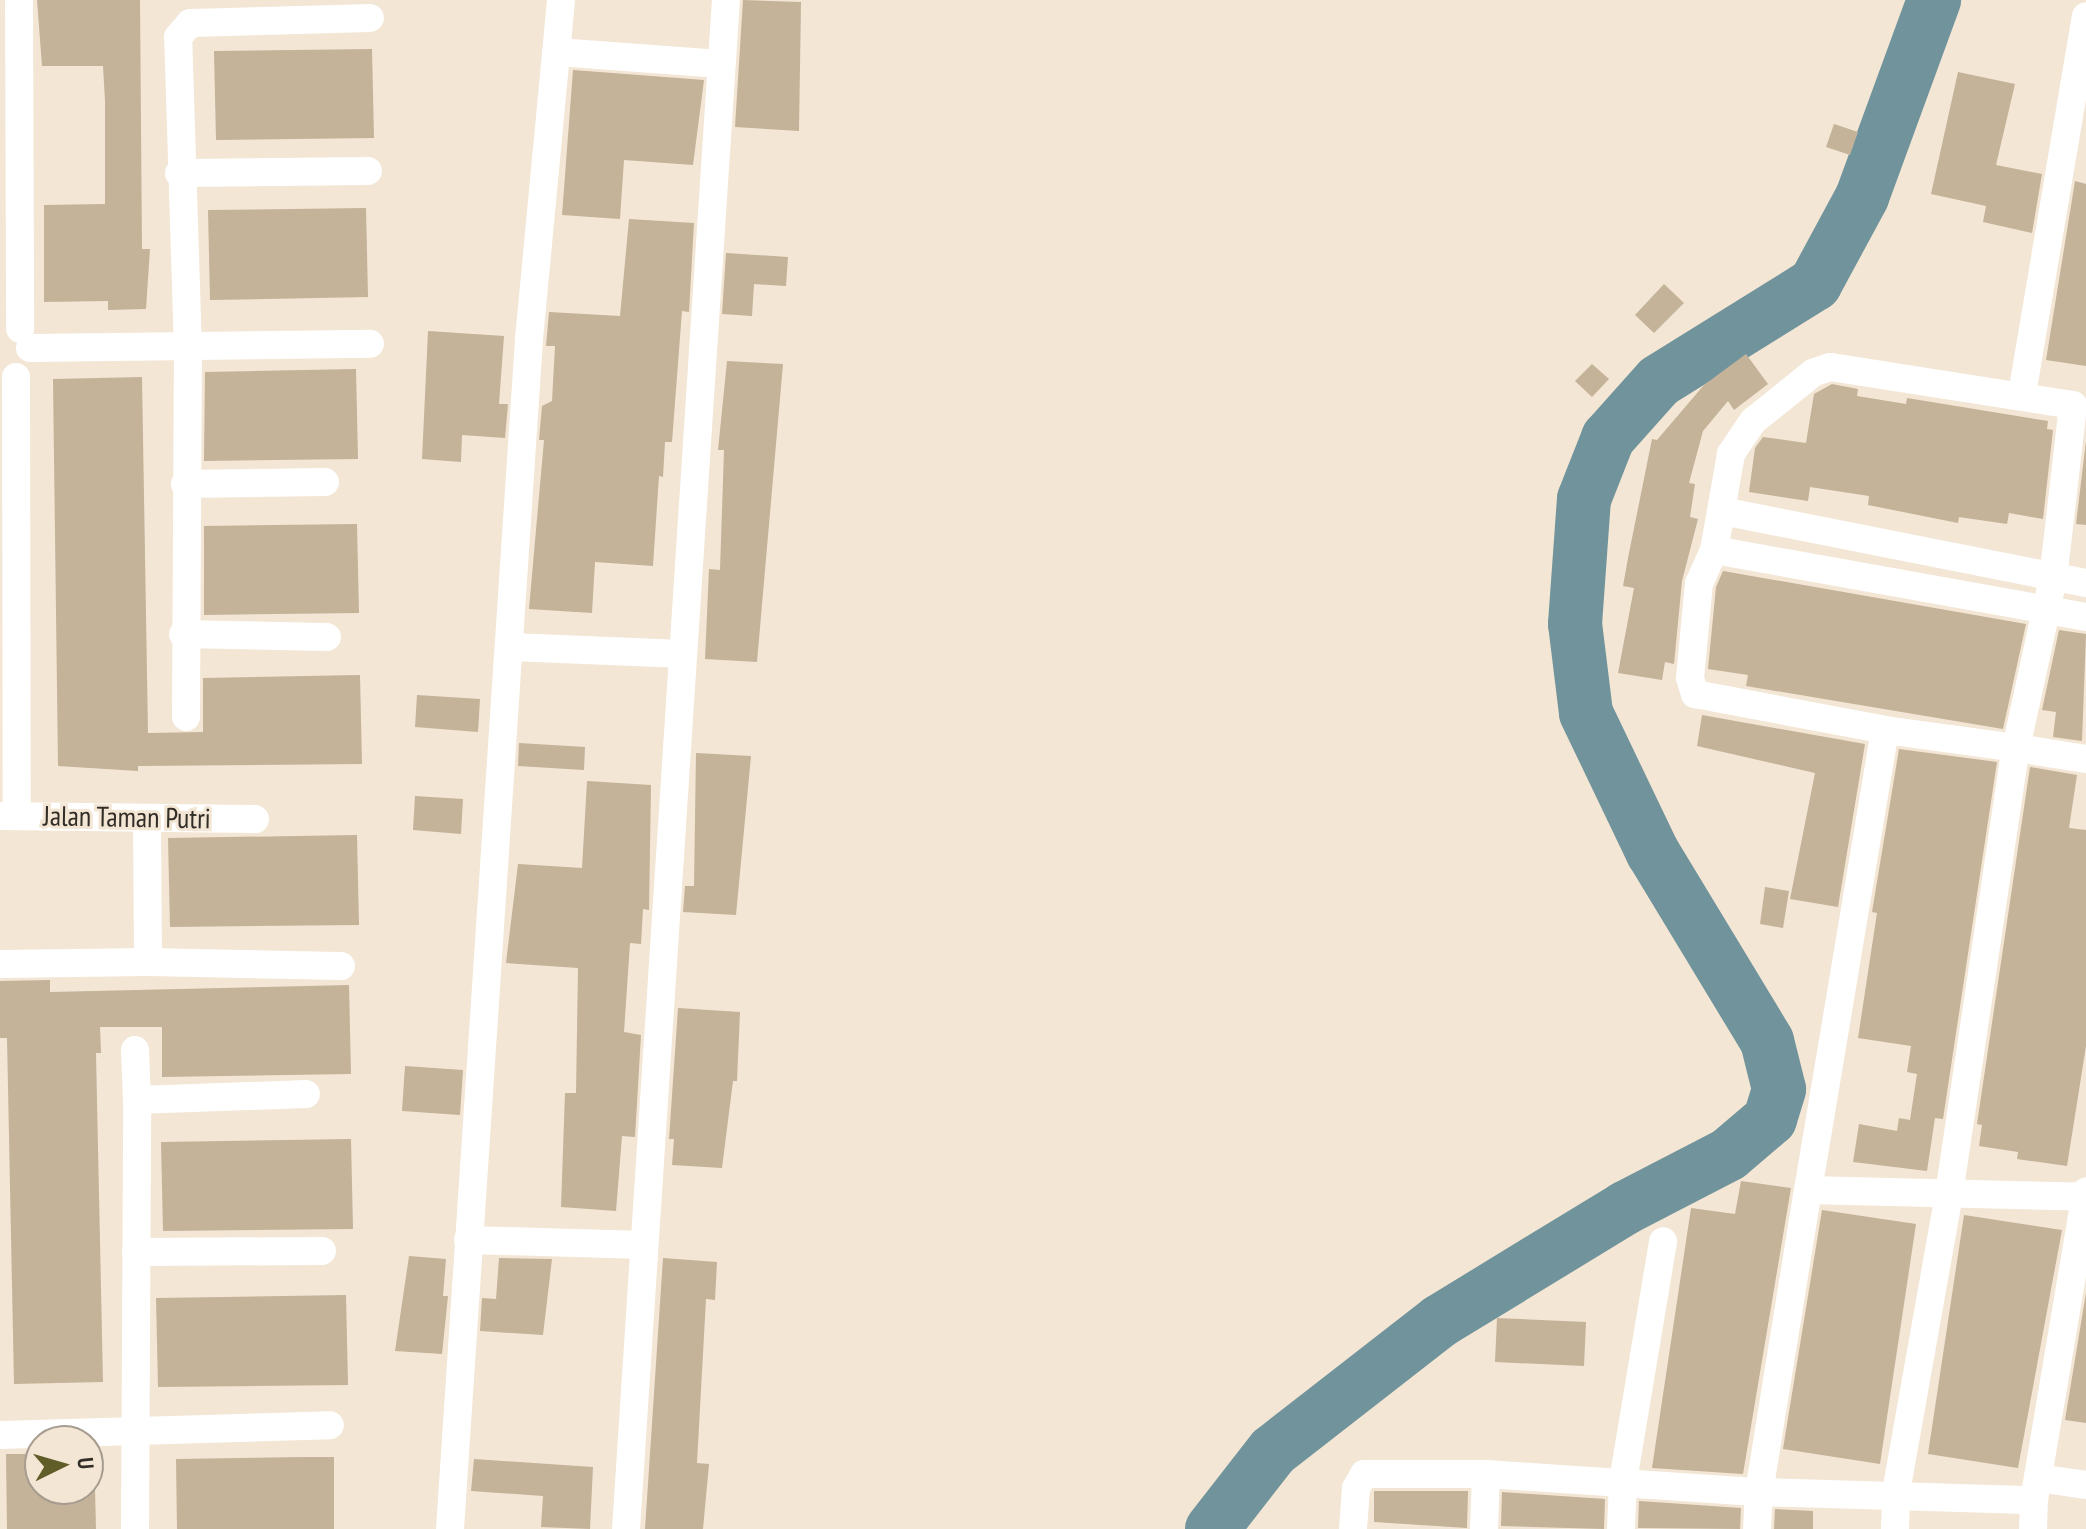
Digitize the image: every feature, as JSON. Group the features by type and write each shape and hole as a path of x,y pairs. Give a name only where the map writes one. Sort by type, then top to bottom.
{"street":[{"path":"8,816 8,379 25,369 16,333 19,0"},
{"path":"450,1529 511,647 529,339 561,0"},
{"path":"626,1529 726,0"},
{"path":"2022,394 2086,16"},
{"path":"186,717 183,634 188,350 179,173 182,27 190,23 370,18"},
{"path":"557,52 721,64"},
{"path":"179,173 368,171"},
{"path":"16,333 188,350 370,344"},
{"path":"1895,1529 1896,1492 1949,1194 2016,748 2053,579 2080,406 1850,368 1822,369 1753,421 1736,443 1723,486 1722,511 1714,550 1699,583 1690,678 1695,694 1885,730 2016,748 2086,759"},
{"path":"185,484 325,482"},
{"path":"1722,511 2053,579 2086,583"},
{"path":"1714,550 2044,612 2086,617"},
{"path":"183,634 327,637"},
{"path":"511,647 683,654"},
{"path":"1757,1529 1759,1492 1885,730"},
{"name":"Jalan Taman Putri","path":"8,816 255,819"},
{"path":"147,818 148,962"},
{"path":"0,964 148,962 341,966"},
{"path":"135,1050 135,1529"},
{"path":"137,1100 306,1094"},
{"path":"1808,1190 2086,1197"},
{"path":"2033,1529 2036,1489 2086,1191"},
{"path":"468,1240 644,1245"},
{"path":"1621,1529 1623,1481 1663,1241"},
{"path":"136,1252 322,1251"},
{"path":"0,1435 133,1428 330,1425"},
{"path":"1353,1529 1356,1488 1364,1474 1486,1474 1759,1492 1896,1492 2086,1485"},
{"path":"1484,1529 1486,1474"}],"building":[{"path":"37,0 140,0 142,249 150,249 146,309 108,310 108,301 44,302 44,205 105,204 105,101 103,66 42,66"},
{"path":"743,0 801,2 799,131 735,127"},
{"path":"372,49 374,138 216,140 214,51"},
{"path":"573,70 704,80 693,165 624,160 620,219 562,215"},
{"path":"1958,72 2015,84 1996,165 2042,174 2032,233 1983,222 1986,206 1931,194"},
{"path":"1834,124 1858,132 1850,155 1826,147"},
{"path":"2075,181 2086,184 2086,366 2046,360"},
{"path":"366,208 368,297 210,300 208,210"},
{"path":"629,219 694,223 689,312 682,311 672,442 665,442 663,477 659,476 653,566 595,562 592,613 529,609 544,440 539,440 542,406 552,401 555,346 546,346 549,312 620,316"},
{"path":"726,253 788,257 786,286 754,284 752,316 722,314"},
{"path":"1664,284 1684,303 1654,333 1635,315"},
{"path":"428,331 504,336 499,404 508,404 505,438 462,435 461,462 422,459"},
{"path":"1746,354 1768,384 1734,410 1728,401 1703,431 1689,483 1695,484 1690,517 1698,519 1682,581 1674,664 1665,662 1662,680 1618,673 1634,588 1623,586 1652,439 1657,440 1704,385"},
{"path":"727,361 783,364 757,662 705,659 709,569 720,570 724,450 718,450"},
{"path":"1592,364 1609,379 1592,397 1575,381"},
{"path":"356,369 358,459 204,461 205,372"},
{"path":"142,377 148,733 203,732 203,678 360,675 362,764 138,766 138,771 58,766 53,379"},
{"path":"1832,384 1858,389 1857,396 1906,404 1907,398 2048,421 2047,429 2053,430 2043,519 2009,513 2007,524 1959,517 1958,523 1868,505 1869,496 1810,487 1808,501 1749,492 1755,448 1763,437 1806,443 1814,394"},
{"path":"2086,441 2086,525 2076,524"},
{"path":"357,524 359,613 204,615 204,526"},
{"path":"1723,571 2026,624 2003,729 1746,686 1748,675 1708,669 1716,587"},
{"path":"2059,630 2086,634 2082,741 2053,737 2056,712 2042,710"},
{"path":"417,695 480,699 478,732 415,727"},
{"path":"1702,715 1865,744 1838,907 1790,899 1815,773 1697,746"},
{"path":"519,743 585,747 584,770 518,766"},
{"path":"1899,749 1997,762 1943,1119 1935,1118 1927,1171 1853,1162 1859,1124 1897,1131 1899,1118 1910,1120 1917,1074 1907,1072 1911,1046 1858,1038 1877,913 1872,912"},
{"path":"696,753 751,756 736,915 683,912 685,886 694,886"},
{"path":"2030,767 2077,775 2069,828 2086,830 2086,1046 2067,1166 2017,1159 2018,1152 1979,1146 1982,1125 1977,1124"},
{"path":"587,781 651,785 649,910 643,909 641,944 630,943 624,1032 641,1035 635,1137 622,1136 616,1211 561,1207 565,1093 576,1093 578,968 506,963 518,864 582,868"},
{"path":"415,796 463,799 461,834 413,830"},
{"path":"357,835 359,925 170,927 168,838"},
{"path":"1765,887 1789,891 1783,928 1760,924"},
{"path":"50,980 50,992 349,985 351,1074 162,1077 162,1027 100,1027 101,1053 96,1053 103,1382 14,1384 7,1038 0,1038 0,981"},
{"path":"678,1008 740,1012 737,1081 733,1081 722,1168 672,1165 674,1139 669,1139"},
{"path":"405,1066 463,1070 460,1115 402,1111"},
{"path":"351,1139 353,1229 163,1231 161,1142"},
{"path":"1741,1181 1791,1188 1743,1474 1652,1468 1691,1208 1735,1214"},
{"path":"1822,1210 1916,1224 1880,1464 1783,1449"},
{"path":"1964,1215 2062,1230 2018,1468 1928,1454"},
{"path":"409,1256 446,1259 443,1296 448,1296 442,1354 395,1351"},
{"path":"499,1258 552,1259 543,1335 480,1331 482,1298 496,1299"},
{"path":"663,1258 717,1262 715,1300 706,1299 697,1463 709,1464 703,1529 645,1529"},
{"path":"2086,1293 2086,1423 2065,1420"},
{"path":"346,1295 348,1385 158,1387 156,1298"},
{"path":"1497,1318 1586,1322 1584,1366 1495,1362"},
{"path":"6,1454 24,1454 24,1505 95,1505 96,1529 7,1529"},
{"path":"334,1457 334,1529 177,1529 176,1459"},
{"path":"474,1459 593,1467 590,1529 541,1527 543,1496 471,1491"},
{"path":"1374,1491 1468,1491 1467,1528 1374,1522"},
{"path":"1502,1492 1605,1499 1604,1529 1501,1526"},
{"path":"1639,1501 1741,1508 1740,1529 1638,1528"},
{"path":"1775,1509 1813,1511 1813,1529 1774,1529"}],"waterway":[{"path":"1212,1529 1273,1451 1440,1321 1625,1208 1729,1154 1770,1119 1779,1089 1767,1041 1653,853 1586,713 1575,624 1584,499 1608,438 1659,381 1815,284 1862,197 1934,0"}]}
